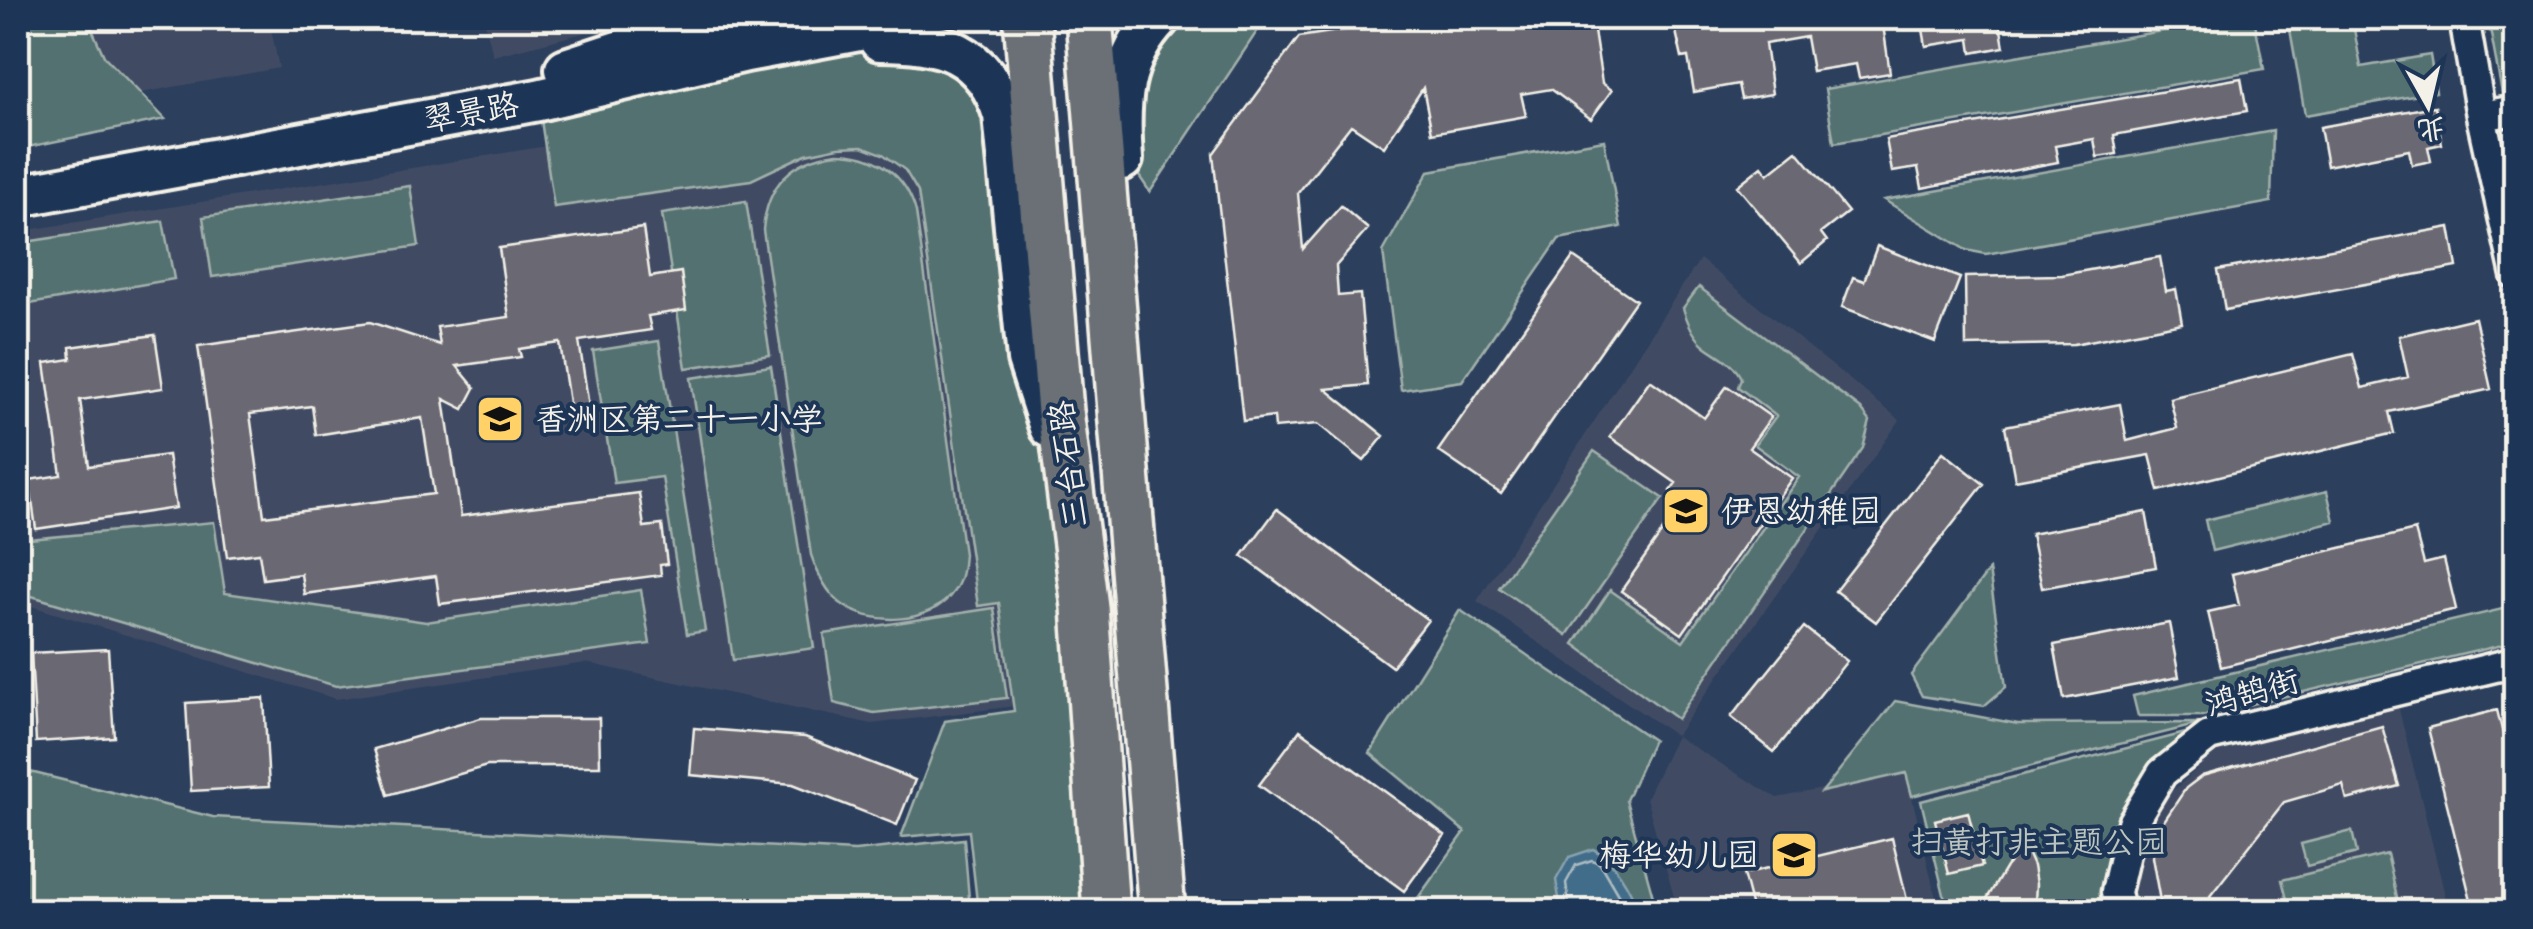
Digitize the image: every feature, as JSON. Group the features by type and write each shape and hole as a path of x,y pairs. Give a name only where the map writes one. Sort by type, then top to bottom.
{"main road":[{"name":"翠景路","path":"18,196 538,100 743,34 923,18"},
{"name":"三台石路","path":"1026,18 1060,411 1092,690 1106,912"},
{"name":"三台石路","path":"1088,18 1162,912"},
{"path":"1132,552 1142,393 1118,110 1126,72 1144,34 1159,18"},
{"name":"翠景路","path":"18,170 571,68 697,26 743,34"},
{"path":"743,34 919,42 951,49 983,73 1000,99 1004,114 1028,359 1070,489"}],"street":[{"path":"2464,18 2516,275"},
{"path":"2481,116 2516,110"},
{"name":"鸿鹄街","path":"2120,912 2116,892 2132,822 2162,773 2209,736 2516,662"}],"shaded area":[{"path":"87,18 269,18 279,68 140,93 104,56"},
{"path":"484,18 642,18 493,56"},
{"name":"香洲区第二十一小学","path":"813,103 943,144 1023,705 872,724 586,663 336,699 18,602 18,236 28,230"},
{"name":"伊恩幼稚园","path":"1700,259 1900,420 1676,736 1477,601"},
{"path":"2398,705 2449,911 2135,911 2131,892 2161,801 2220,749"},
{"name":"梅华幼儿园","path":"1676,736 1777,798 1906,772 1939,911 1678,911 1646,798"}],"green space":[{"path":"18,18 87,18 104,56 165,119 18,149"},
{"path":"1180,18 1266,18 1150,192 1135,170 1139,78 1157,39"},
{"path":"2254,18 2264,69 1834,143 1825,89"},
{"path":"2288,18 2352,18 2361,67 2430,55 2436,92 2305,115"},
{"path":"2488,18 2515,18 2515,102 2504,104"},
{"path":"871,41 973,63 1069,489 1104,911 978,911 969,831 901,837 945,721 1014,711 999,603 978,606 918,192 905,170 883,154 862,146 839,147 806,154 751,180 554,207 538,100"},
{"path":"2273,131 2271,202 1986,254 1966,250 1884,200"},
{"path":"1604,140 1621,227 1559,239 1462,381 1401,390 1383,252 1429,171"},
{"path":"837,153 864,157 887,168 905,187 916,212 964,554 959,582 944,602 931,611 899,619 866,616 839,602 822,580 811,555 763,230 770,199 785,176 807,161"},
{"path":"410,186 419,246 212,277 203,217"},
{"path":"746,201 770,355 686,368 662,214"},
{"path":"163,221 174,279 18,306 18,249 32,241"},
{"path":"1699,287 1861,409 1870,421 1863,448 1677,719 1574,644 1610,590 1683,641 1799,477 1755,445 1776,416 1738,387 1741,378 1734,367 1704,345 1691,328 1683,308"},
{"path":"659,341 705,631 687,634 662,477 614,483 593,351"},
{"path":"771,366 814,648 733,660 691,378"},
{"path":"1594,451 1663,498 1567,635 1499,588"},
{"path":"2327,491 2334,521 2212,551 2205,520"},
{"path":"214,522 225,593 426,622 641,590 650,644 336,686 18,592 18,540"},
{"path":"1989,570 2006,687 1984,706 1922,696 1911,675"},
{"path":"2515,606 2515,642 2202,716 2138,716 2133,696"},
{"path":"994,608 1007,698 874,713 834,703 824,634"},
{"path":"1460,610 1653,740 1626,800 1657,911 1439,911 1418,898 1465,832 1370,753"},
{"path":"1895,701 2018,724 2203,723 1912,796 1906,773 1822,792"},
{"name":"扫黄打非主题公园","path":"2201,729 2149,790 2118,836 2103,886 2105,911 1948,911 1921,801"},
{"path":"18,769 213,817 855,851 964,839 970,911 18,911"},
{"path":"2352,831 2357,853 2307,866 2301,844"},
{"path":"2387,854 2400,910 2290,911 2282,880"}],"water":[{"path":"1593,849 1621,876 1638,911 1561,911 1556,880 1569,857"}],"building":[{"path":"1422,18 1592,18 1602,83 1612,90 1591,119 1551,89 1521,94 1526,116 1432,133 1423,88 1384,147 1351,125 1298,193 1303,249 1341,206 1368,229 1336,266 1338,296 1360,294 1368,385 1326,389 1384,436 1364,461 1318,424 1275,428 1274,417 1243,421 1213,154 1299,37"},
{"path":"1673,18 1882,18 1890,73 1859,78 1856,64 1812,71 1806,37 1765,44 1772,94 1741,99 1738,84 1694,92 1688,57 1682,58"},
{"path":"1921,18 1999,18 2004,47 1972,53 1970,39 1926,46"},
{"path":"2241,78 2247,111 2114,135 2117,154 2097,157 2094,139 2055,146 2058,162 1922,188 1918,168 1892,172 1886,139"},
{"path":"2435,106 2442,144 2428,147 2431,161 2412,165 2409,150 2327,166 2320,127"},
{"path":"1797,151 1848,212 1821,233 1827,241 1801,263 1737,186 1762,166 1768,174"},
{"path":"2450,227 2457,267 2225,310 2218,270"},
{"path":"643,228 650,277 681,272 686,310 648,316 651,330 579,341 592,426 573,429 560,343 519,349 521,357 457,366 475,388 464,409 444,399 461,516 639,493 644,527 662,525 667,564 660,565 661,575 440,604 436,576 304,594 301,574 263,579 259,553 227,557 198,346 370,322 440,345 437,327 509,317 499,248","holes":["312,406 316,435 422,418 434,494 264,516 250,414"]},
{"path":"1877,246 1960,278 1935,342 1842,307 1853,277 1864,281"},
{"path":"1573,257 1636,300 1501,494 1438,451"},
{"path":"2160,257 2166,291 2176,289 2182,323 2074,344 1966,346 1965,277 2062,275"},
{"path":"2475,318 2491,389 2389,412 2394,433 2159,491 2150,455 2015,480 2005,426 2120,404 2127,441 2177,428 2170,398 2353,354 2362,388 2408,377 2399,336"},
{"path":"155,335 163,388 80,400 89,466 168,455 176,508 36,529 29,480 61,475 45,363 71,359 70,347"},
{"path":"1650,380 1704,418 1727,386 1771,417 1749,448 1792,478 1682,634 1621,591 1684,501 1670,491 1676,483 1610,437"},
{"path":"1943,452 1984,484 1876,622 1835,591"},
{"path":"1277,509 1428,620 1392,667 1242,556"},
{"path":"2146,512 2156,567 2042,588 2031,534"},
{"path":"2415,530 2424,564 2444,559 2456,609 2221,667 2208,612 2239,605 2232,574"},
{"path":"2169,623 2179,677 2064,699 2054,645"},
{"path":"1804,627 1847,661 1774,752 1731,717"},
{"path":"108,649 114,737 36,742 31,653"},
{"path":"264,698 269,787 191,791 186,703"},
{"path":"2497,710 2508,754 2516,752 2516,912 2474,912 2428,728"},
{"path":"481,718 599,718 600,766 487,766 388,795 374,749"},
{"path":"2382,726 2399,786 2347,800 2343,785 2284,802 2210,896 2213,912 2162,912 2152,857 2162,824 2186,788 2202,776"},
{"path":"694,728 805,737 915,780 897,825 793,784 690,775"},
{"path":"1300,730 1445,835 1404,891 1259,785"},
{"path":"1968,812 1982,866 1949,874 1935,820"},
{"path":"1892,838 1910,912 1753,912 1743,874"},
{"path":"2024,846 2036,884 2030,912 1979,912 2006,867"}],"place":[{"name":"香洲区第二十一小学","path":"500,419"},
{"name":"伊恩幼稚园","path":"1686,511"},
{"name":"梅华幼儿园","path":"1794,855"}]}
